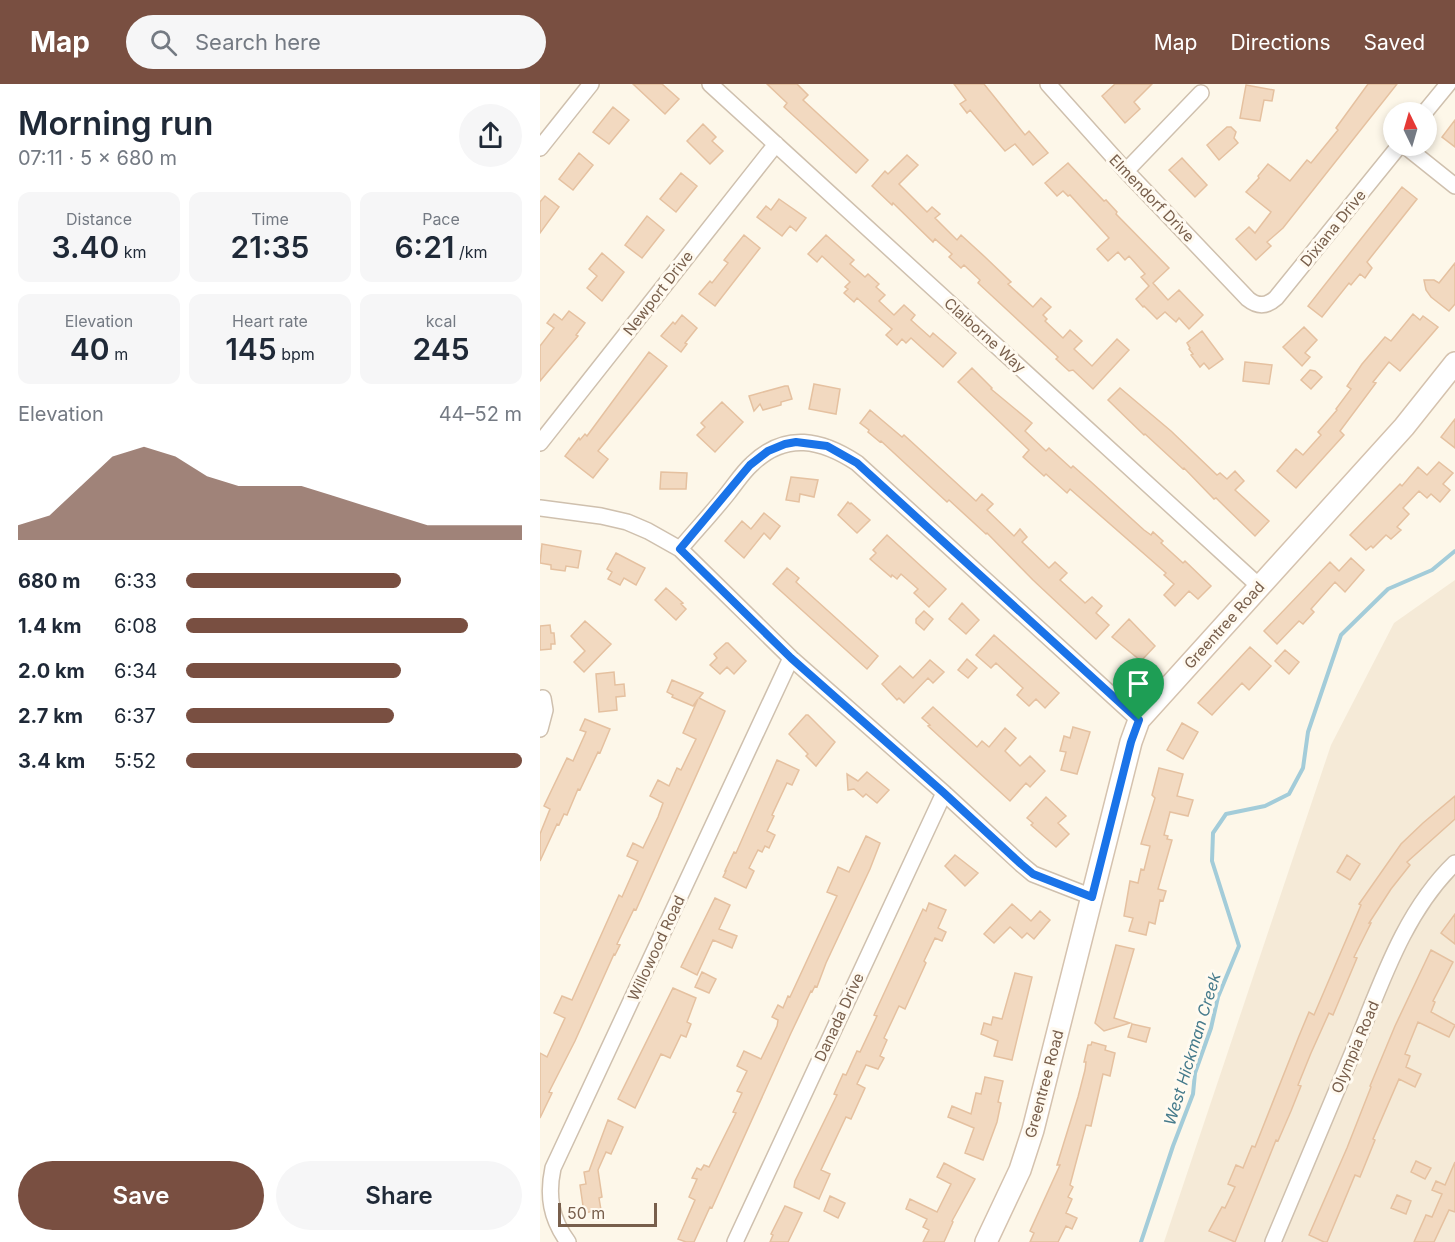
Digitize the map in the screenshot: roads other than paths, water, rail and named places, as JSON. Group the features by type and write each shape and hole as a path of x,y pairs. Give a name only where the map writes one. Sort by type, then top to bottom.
{"street":[{"path":"540,148 591,84"},
{"name":"Claiborne Way","path":"710,84 1259,586"},
{"name":"Elmendorf Drive","path":"1048,84 1126,171 1248,299 1262,305"},
{"path":"1433,102 1448,84"},
{"path":"1126,171 1201,93"},
{"name":"Newport Drive","path":"540,443 776,144"},
{"name":"Dixiana Drive","path":"1262,305 1271,303 1276,298 1392,156"},
{"path":"1418,156 1455,186"},
{"name":"Greentree Road","path":"986,1242 1020,1170 1033,1130 1131,742 1139,720 1404,427 1455,363"},
{"path":"680,549 750,465 768,451 796,442 827,446 857,463 1139,720"},
{"path":"540,508 627,522 680,549 791,658 1033,874 1092,897"},
{"name":"Willowood Road","path":"568,1242 557,1227 552,1210 547,1166 791,658"},
{"path":"540,729 545,710 543,698"},
{"name":"Danada Drive","path":"735,1242 944,793"},
{"name":"Olympia Road","path":"1273,1242 1390,963 1418,910 1455,863"}],"waterway":[{"name":"West Hickman Creek","path":"1141,1242 1193,1094 1195,1073 1211,1028 1218,997 1239,946 1212,861 1213,833 1226,814 1265,806 1289,794 1303,768 1308,732 1341,635 1388,589 1432,570 1455,551"}]}
